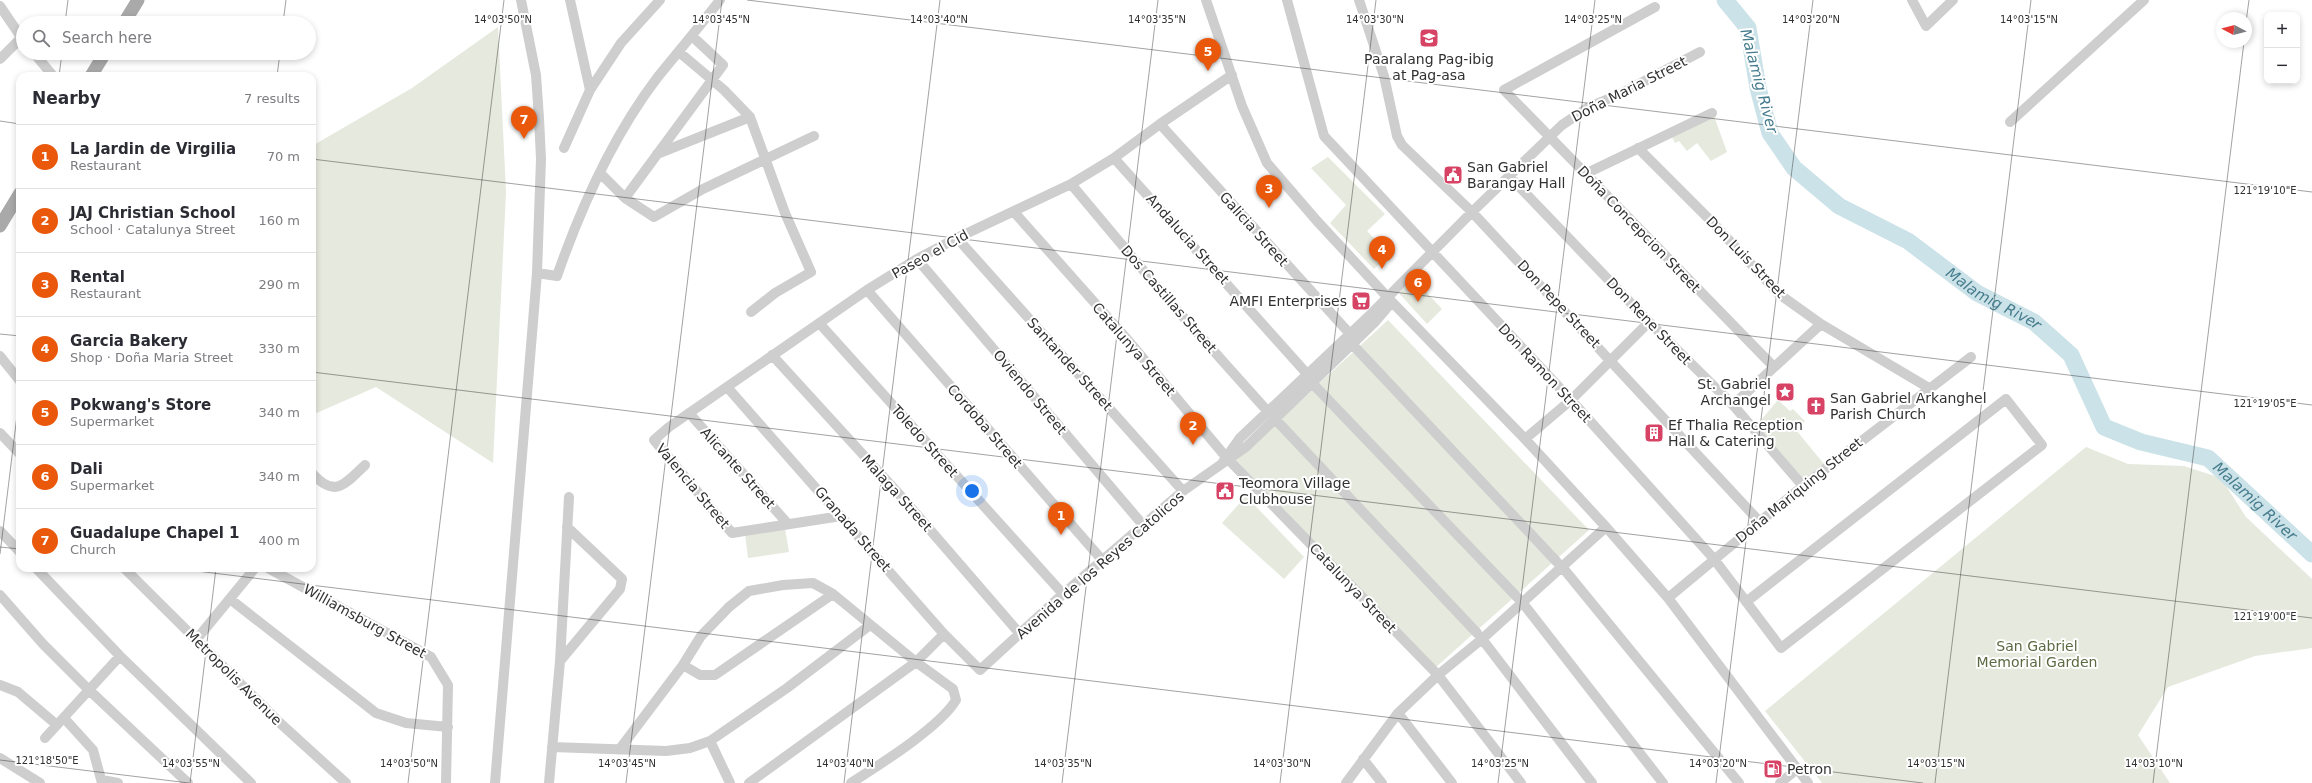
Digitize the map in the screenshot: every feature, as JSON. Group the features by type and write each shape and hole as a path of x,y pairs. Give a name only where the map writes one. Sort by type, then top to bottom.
{"main road":[{"path":"128,16 138,0"},
{"path":"93,72 101,60"},
{"path":"0,226 16,200"}],"street":[{"path":"495,783 537,273 541,159 536,75 521,0"},
{"path":"570,0 590,90"},
{"path":"564,148 590,90 621,43 660,0"},
{"path":"537,273 557,276 575,229 616,142 657,79 720,0"},
{"path":"1206,0 1252,134 1267,163 1317,221 1389,299 1525,439 1606,527 1668,598 1808,783"},
{"name":"Don Ramon Street","path":"1287,0 1324,136 1571,400 1714,559 1746,602 1781,648 2042,445 2006,399 1746,602"},
{"name":"Don Pepe Street","path":"1359,0 1384,76 1397,136 1402,145 1472,212 1759,521"},
{"path":"1912,0 1926,26 1953,0"},
{"path":"2010,122 2144,0"},
{"path":"0,6 16,30"},
{"name":"Doña Concepcion Street","path":"1655,7 1504,90 1584,174 1774,367"},
{"path":"625,198 723,65 692,36"},
{"path":"0,59 16,44"},
{"path":"679,52 710,81 724,90 750,116 785,213 811,272 775,293 751,312"},
{"name":"Doña Maria Street","path":"1389,299 1432,252 1472,212 1574,115 1700,52"},
{"path":"40,60 50,72"},
{"name":"Paseo el Cid","path":"654,440 689,413 772,355 820,324 867,290 917,259 956,238 1071,184 1114,158 1215,85 1232,75"},
{"path":"1584,174 1712,113"},
{"path":"656,154 750,116"},
{"name":"Galicia Street","path":"1160,124 1350,334"},
{"path":"600,174 625,198 654,216 703,189 814,136"},
{"name":"Don Luis Street","path":"1638,148 1712,222 1771,287 1821,324 1929,388"},
{"name":"Andalucia Street","path":"1114,158 1310,379 1520,600 1663,783"},
{"name":"Don Rene Street","path":"1509,176 1649,322 1733,405 1803,486"},
{"name":"Dos Castillas Street","path":"1071,184 1169,301 1272,416 1479,636 1592,783"},
{"name":"Catalunya Street","path":"1014,212 1126,338 1226,460 1438,674 1521,783"},
{"name":"Santander Street","path":"956,238 1183,491"},
{"name":"Oviendo Street","path":"917,259 1143,525"},
{"name":"Cordoba Street","path":"867,290 1103,561"},
{"name":"Avenida de los Reyes Catolicos","path":"980,670 1063,594 1183,491 1246,447 1272,416 1310,379 1350,334 1389,299"},
{"name":"Avenida de los Reyes Catolicos","path":"1310,379 1352,344 1389,299"},
{"path":"1525,439 1571,400 1649,322"},
{"name":"Toledo Street","path":"820,324 1063,594"},
{"path":"1733,405 1821,324"},
{"path":"1352,344 1560,565 1739,783"},
{"name":"Malaga Street","path":"772,355 898,494 1020,634"},
{"path":"0,356 16,376"},
{"name":"Doña Mariquing Street","path":"1668,598 1803,486 1971,357"},
{"name":"Granada Street","path":"727,387 944,634 980,670"},
{"name":"Alicante Street","path":"689,413 788,524"},
{"path":"0,433 16,450"},
{"name":"Valencia Street","path":"654,440 732,533 788,524"},
{"path":"316,476 329,487 335,488 344,485 365,465"},
{"path":"549,783 560,661 569,497"},
{"path":"788,524 841,516"},
{"path":"1346,783 1398,714 1438,674 1560,565 1606,527"},
{"path":"560,661 620,590 622,579 567,528"},
{"path":"1,535 16,548"},
{"path":"40,572 120,656 251,783"},
{"name":"Metropolis Avenue","path":"128,572 280,724 346,783"},
{"path":"196,640 252,572"},
{"name":"Williamsburg Street","path":"275,572 431,657 448,685 446,783"},
{"path":"619,750 683,665 701,636 729,607 749,591 783,585 813,583 833,594 916,662 953,689 956,700 951,709 924,732 882,763 851,783"},
{"path":"683,665 700,675 715,675 833,594"},
{"path":"0,595 44,644 89,690 188,783"},
{"path":"230,599 376,714 406,723 448,727"},
{"path":"552,747 666,751 690,748 710,740 787,688 870,625"},
{"path":"749,783 916,662 944,634"},
{"path":"45,738 120,656"},
{"path":"0,685 18,692 60,721 93,750 102,782 118,783"},
{"path":"1398,714 1452,783"},
{"path":"710,740 730,783"},
{"path":"0,758 40,783"},
{"path":"1363,759 1382,783"},
{"path":"1780,783 1797,769"}],"green space":[{"path":"498,27 506,192 493,463 376,387 316,413 316,144 412,88"},
{"path":"1714,116 1727,152 1711,161 1697,143 1687,151 1679,141 1675,143 1671,135"},
{"path":"1328,157 1385,214 1367,231 1390,255 1374,269 1330,223 1346,205 1311,168"},
{"path":"1414,279 1442,309 1427,324 1399,293"},
{"path":"1388,320 1589,530 1435,668 1236,460"},
{"path":"1778,400 1790,411 1793,409 1805,421 1796,430 1824,464 1803,479 1756,426"},
{"name":"San Gabriel Memorial Garden","path":"2086,447 2128,464 2184,466 2221,478 2246,517 2312,579 2312,648 2255,656 2168,687 2138,735 2170,783 1822,783 1765,711"},
{"path":"1246,496 1304,557 1284,579 1222,523"},
{"path":"785,528 789,552 748,558 745,534"}],"waterway":[{"name":"Malamig River","path":"1725,0 1748,28 1758,88 1770,133 1794,168 1839,206 1908,241 1977,293 2034,322 2071,355 2104,427 2141,442 2208,458 2312,554"}],"place":[{"name":"Paaralang Pag-ibig at Pag-asa","path":"1429,38"},
{"name":"Pokwang's Store","path":"1208,71"},
{"name":"Guadalupe Chapel 1","path":"524,139"},
{"name":"San Gabriel Barangay Hall","path":"1453,175"},
{"name":"Rental","path":"1269,208"},
{"name":"Garcia Bakery","path":"1382,269"},
{"name":"AMFI Enterprises","path":"1361,301"},
{"name":"Dali","path":"1418,302"},
{"name":"St. Gabriel Archangel","path":"1785,392"},
{"name":"San Gabriel Arkanghel Parish Church","path":"1816,406"},
{"name":"Ef Thalia Reception Hall & Catering","path":"1654,433"},
{"name":"JAJ Christian School","path":"1193,445"},
{"name":"Teomora Village Clubhouse","path":"1225,491"},
{"name":"La Jardin de Virgilia","path":"1061,535"},
{"name":"Petron","path":"1773,769"}]}
